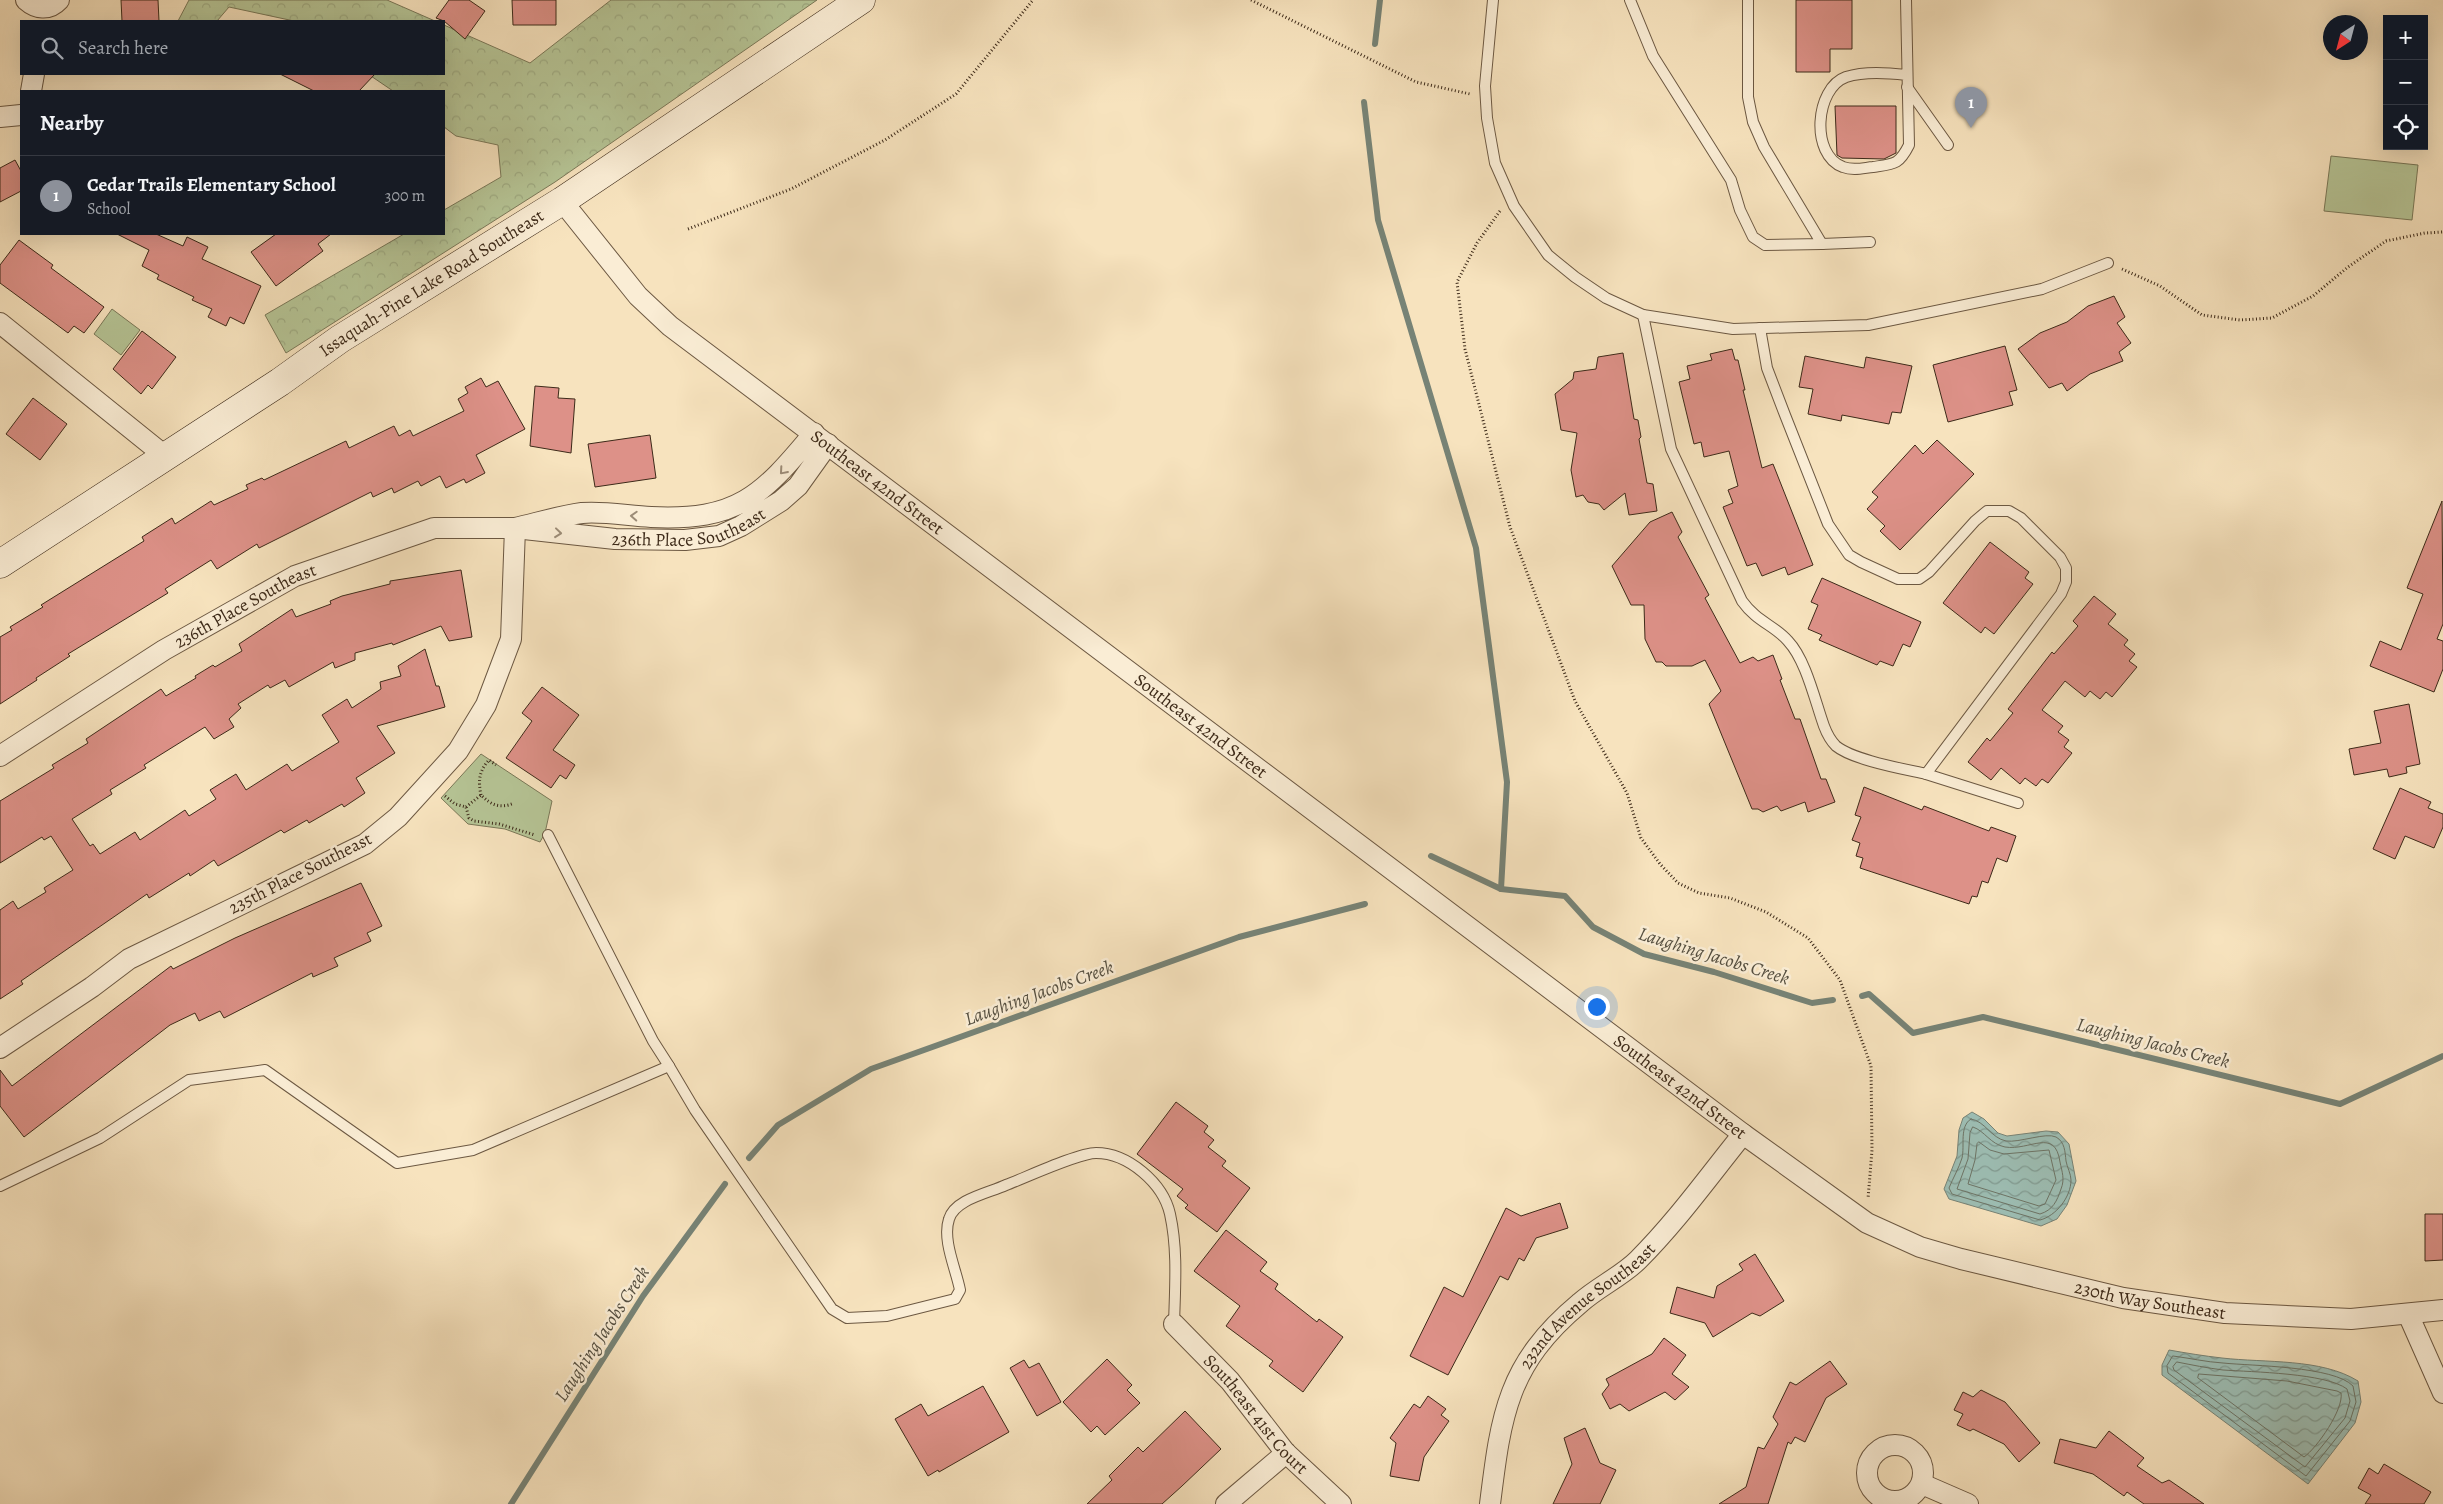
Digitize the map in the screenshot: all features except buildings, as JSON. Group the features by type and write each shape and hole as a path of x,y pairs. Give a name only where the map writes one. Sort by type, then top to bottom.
{"main road":[{"name":"Issaquah-Pine Lake Road Southeast","path":"0,564 280,382 340,339 562,201 861,0"}],"street":[{"path":"35,10 48,7 59,0"},
{"path":"31,90 34,75"},
{"path":"0,117 20,115"},
{"name":"Southeast 42nd Street","path":"562,201 638,296 670,326 1743,1134 1867,1223"},
{"path":"0,324 165,456"},
{"name":"236th Place Southeast","path":"0,756 164,650 296,576 434,528 516,528 615,539 685,540 719,536 741,526 781,502 798,486 821,439"},
{"name":"235th Place Southeast","path":"0,1048 92,987 129,959 364,844 398,817 458,751 486,705 511,639 516,528"},
{"name":"232nd Avenue Southeast","path":"1490,1504 1505,1408 1515,1382 1528,1358 1580,1303 1637,1261 1661,1235 1743,1134"},
{"name":"230th Way Southeast","path":"1867,1223 1920,1247 1961,1259 2123,1298 2225,1313 2351,1319 2443,1310"},
{"path":"2408,1314 2443,1393"},
{"name":"Southeast 41st Court","path":"1174,1324 1230,1381 1286,1453 1341,1504"},
{"path":"1226,1504 1286,1453"},
{"path":"1922,1484 1968,1504"}],"lane":[{"path":"1493,0 1485,86 1486,118 1495,163 1514,206 1548,255 1575,277 1606,298 1643,315 1733,329 1868,325 2042,288 2108,263"},
{"path":"1630,0 1653,56 1731,180 1743,217 1753,237 1765,245 1870,242"},
{"path":"1748,0 1748,97 1753,122 1764,147 1822,244"},
{"path":"1906,0 1909,145 1903,156 1895,164 1853,170 1842,167 1834,162 1827,152 1820,134 1827,95 1834,86 1846,77 1883,72 1907,75"},
{"path":"1907,87 1948,145"},
{"path":"1643,315 1671,449 1742,601 1762,623 1788,640 1797,653 1829,737 1837,746 1850,753 1926,774 2018,803"},
{"path":"1760,328 1767,368 1828,524 1850,555 1898,579 1919,579 1929,572 1975,521 1987,511 1998,510 2009,511 2021,518 2060,557 2066,568 2066,582 2061,594 1926,774"},
{"path":"549,837 668,1066 695,1110 832,1309 847,1318 887,1316 954,1299 960,1290 948,1240 949,1218 962,1203 1051,1167 1094,1153 1130,1161 1153,1183 1170,1213 1176,1276 1174,1324"},
{"path":"0,1186 100,1138 189,1080 265,1070 397,1163 473,1150 668,1066"}],"path":[{"path":"688,229 791,189 885,140 956,94 1033,0"},
{"path":"1251,0 1416,82 1470,94"},
{"path":"1469,89 1472,104"},
{"path":"1503,207 1477,243 1457,282 1465,349 1510,527 1575,701 1627,793 1641,838 1660,864 1678,882 1699,893 1730,898 1766,912 1808,938 1840,980 1872,1066 1872,1150 1867,1223"},
{"path":"2108,263 2160,286 2202,315 2240,320 2272,318 2313,296 2348,267 2386,241 2425,233 2443,232"},
{"path":"496,765 488,760 482,770 479,784 481,795 496,806 506,807 514,803"},
{"path":"443,794 455,804 466,807"},
{"path":"466,807 481,795"},
{"path":"466,807 469,818 474,821 499,824 549,837"}],"green space":[{"path":"189,0 387,0 433,20 289,20 229,7 218,20 179,20"},
{"path":"611,0 817,0 555,182 286,353 265,315 402,235 445,235 445,209 501,177 498,145 456,136 445,128 445,90 392,90 369,75 445,75 445,25 530,63"},
{"path":"2331,156 2418,165 2412,220 2324,211"},
{"path":"112,309 140,330 121,355 94,334"},
{"path":"481,754 552,801 545,833 540,842 505,829 468,824 441,798"}],"water":[{"path":"1972,1112 1984,1119 1998,1133 2007,1136 2046,1131 2058,1132 2069,1144 2076,1181 2067,1205 2057,1219 2041,1226 1949,1199 1944,1189 1957,1156 1959,1130 1963,1118"},
{"path":"2169,1350 2222,1358 2310,1365 2327,1368 2343,1374 2358,1381 2361,1402 2355,1423 2308,1484 2162,1375 2162,1365"}],"waterway":[{"path":"1375,44 1380,0"},
{"path":"1364,102 1378,220 1476,548 1507,782 1501,889"},
{"name":"Laughing Jacobs Creek","path":"1431,856 1501,889 1565,896 1593,927 1644,954 1714,972 1812,1003 1833,1000"},
{"name":"Laughing Jacobs Creek","path":"749,1158 778,1125 871,1069 1239,937 1365,904"},
{"name":"Laughing Jacobs Creek","path":"1862,996 1869,994 1913,1033 1983,1017 2340,1104 2443,1056"},
{"name":"Laughing Jacobs Creek","path":"511,1504 643,1296 725,1184"}],"place":[{"name":"Cedar Trails Elementary School","path":"1971,128"}]}
